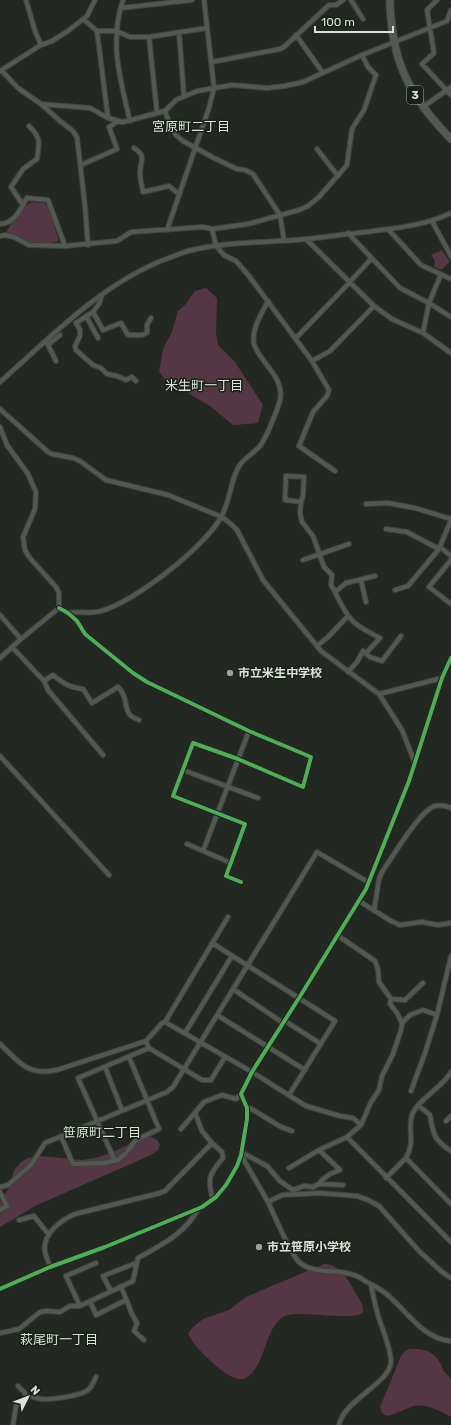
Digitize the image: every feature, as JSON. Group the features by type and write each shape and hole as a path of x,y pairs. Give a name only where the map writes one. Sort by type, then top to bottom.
{"main road":[{"name":"3","path":"390,0 390,22 393,42 404,75 422,107 451,139"}],"street":[{"path":"26,0 35,31 41,45"},
{"path":"88,245 77,137 73,131 41,104 18,88 1,71 41,45 52,41 87,16 95,0"},
{"path":"123,0 116,31 119,72 130,121"},
{"path":"121,8 192,0"},
{"path":"167,230 209,108 214,88 204,0"},
{"path":"212,62 280,49 329,5 336,5 343,0"},
{"path":"351,0 363,19"},
{"path":"437,0 427,10 434,54 422,64 451,95"},
{"path":"41,104 90,108 108,118 123,122 165,111 176,100 197,91 232,85 267,88 286,86 302,82 362,55 447,21 451,10"},
{"path":"83,19 97,31 116,31 130,37 149,37 206,28"},
{"path":"97,31 108,118"},
{"path":"179,32 184,96"},
{"path":"296,36 322,73"},
{"path":"149,37 157,114"},
{"path":"0,236 14,237 29,245 88,245 117,241 131,232 203,228 212,229 248,224 299,210 308,206 347,165 352,129 364,110 376,75 368,66 362,55"},
{"path":"422,107 451,87"},
{"path":"165,111 171,128 183,141 214,158 253,174 280,215 284,240"},
{"path":"81,165 117,150 109,126 118,121"},
{"path":"23,205 11,187 23,170 37,159 38,135 29,126"},
{"path":"134,148 140,152 143,159 140,172 143,192 170,186 179,194"},
{"path":"317,149 338,176"},
{"path":"0,224 7,224 19,212 27,198 48,200 65,246"},
{"path":"0,382 47,342 76,314 127,278 152,264 191,250 216,246 306,239 388,229 432,221 451,214"},
{"path":"432,221 451,256"},
{"path":"212,229 216,246 224,255 236,261 268,301 312,361 329,390 327,396 313,412 299,446 335,471"},
{"path":"388,229 421,265 451,279"},
{"path":"348,233 400,288 429,303 451,317"},
{"path":"306,239 374,306 392,319 423,333 451,354"},
{"path":"296,338 371,259"},
{"path":"423,333 429,303 441,274"},
{"path":"102,295 99,304 93,312 76,323 80,330 80,336 75,346 76,350 93,366 101,368 107,374 126,380 132,377 136,381"},
{"path":"68,613 76,611 100,612 133,597 176,565 211,532 222,517 238,468 260,446 265,438 280,400 278,380 260,355 254,343 254,332 259,317 268,301"},
{"path":"312,361 330,351 374,306"},
{"path":"93,312 103,330 121,322 128,335 142,335 147,333 147,324 151,318"},
{"path":"86,316 98,338"},
{"path":"47,342 60,335"},
{"path":"47,342 56,361"},
{"path":"0,409 43,449 52,454 73,458 80,461 106,480 168,495 222,517 231,524 237,530 264,580 317,646 329,658 378,694 402,730 416,763"},
{"path":"0,428 7,445 28,474 36,492 35,509 23,537 25,550 29,557 59,592 59,608"},
{"path":"301,502 285,500 286,476 304,477 300,513 302,522 313,536 324,567 332,576 331,585 348,616 358,627 380,638 366,653"},
{"path":"366,504 388,503 415,508 451,519 440,548 408,586 395,590"},
{"path":"386,529 407,532 417,536 440,548 451,556"},
{"path":"303,560 349,544"},
{"path":"451,560 429,587 451,604"},
{"path":"335,592 346,583 375,576"},
{"path":"361,580 366,602"},
{"path":"59,608 68,613 77,621 86,634 133,673 147,682 249,731 311,757 302,787 238,759 193,743 173,796 245,824 226,876 241,882"},
{"path":"0,658 59,608"},
{"path":"0,615 21,639"},
{"path":"317,646 348,616"},
{"path":"348,672 357,662 363,651 370,657 382,661 401,636"},
{"path":"12,647 44,681 48,690 103,755"},
{"path":"181,1129 204,1102 222,1095 236,1099 241,1094 252,1072 359,901 416,763 442,678 451,658"},
{"path":"44,681 53,675 66,685 83,689 92,703 118,687 122,691 126,700 127,709 130,715 139,720"},
{"path":"378,694 442,678"},
{"path":"202,851 249,731"},
{"path":"0,756 109,875"},
{"path":"183,770 258,798"},
{"path":"374,911 379,879 382,872 409,831 426,812 435,806 445,806 451,808"},
{"path":"186,844 231,863"},
{"path":"0,1187 8,1185 31,1165 45,1143 167,1092 173,1087 317,852 368,882"},
{"path":"359,901 400,925 422,922 438,925 451,924"},
{"path":"0,1044 22,1065 30,1070 36,1072 49,1072 146,1042 162,1023 165,1022 228,917"},
{"path":"337,935 375,961 378,970 379,982 391,999 390,1004 398,1013 402,1023"},
{"path":"212,943 335,1021 289,1095"},
{"path":"185,1033 232,956"},
{"path":"411,1091 437,1015 451,956"},
{"path":"391,999 405,1000 423,983"},
{"path":"233,989 321,1044"},
{"path":"289,1168 320,1150 347,1137 361,1125 371,1102 379,1090 382,1076 394,1054 402,1023 410,1015 423,1010 437,1015"},
{"path":"217,1014 305,1070"},
{"path":"165,1022 252,1072 306,1106 340,1116 354,1118 361,1125"},
{"path":"146,1042 149,1048 202,1080 211,1080 225,1057"},
{"path":"114,1161 78,1078 149,1048"},
{"path":"61,1136 73,1164 104,1163 118,1160 126,1153 136,1140 159,1129 129,1057"},
{"path":"105,1067 122,1110"},
{"path":"386,1178 406,1158 410,1151 412,1142 412,1114 451,1073"},
{"path":"0,1289 50,1267 105,1247 199,1209 212,1200 226,1185 237,1166 241,1153 247,1119 247,1108 241,1094"},
{"path":"419,1106 430,1115 433,1134 445,1147 451,1150"},
{"path":"247,1108 250,1108 281,1128 292,1131"},
{"path":"195,1113 202,1131 222,1152 224,1158 212,1171 209,1185 212,1200"},
{"path":"446,1121 451,1116"},
{"path":"347,1137 451,1242"},
{"path":"50,1267 45,1251 45,1243 57,1225 75,1214 160,1194 165,1191 212,1143"},
{"path":"241,1153 267,1166 280,1181 293,1190 304,1186 313,1187 319,1184 330,1174 340,1170 320,1150"},
{"path":"241,1153 268,1202 289,1246 299,1262 306,1266 320,1270 347,1273 364,1280 384,1292 422,1328 442,1340 451,1341"},
{"path":"406,1158 451,1204"},
{"path":"319,1184 343,1185"},
{"path":"0,1192 6,1206 0,1210"},
{"path":"268,1202 282,1195 320,1193 351,1195 368,1200 379,1206 419,1251 442,1272 451,1278"},
{"path":"0,1333 6,1333 19,1329 40,1312 60,1312 70,1306 80,1306 133,1281 138,1258 172,1239 185,1227 199,1209"},
{"path":"19,1220 34,1216 49,1235"},
{"path":"80,1306 66,1276 96,1263"},
{"path":"111,1291 103,1276 136,1264"},
{"path":"339,1425 342,1416 349,1408 388,1372 391,1363 377,1314 371,1285"},
{"path":"121,1286 137,1323 134,1331 144,1340"},
{"path":"90,1301 96,1315 126,1300"},
{"path":"13,1425 16,1406 26,1397 31,1395 42,1399 58,1398 82,1393 88,1390 96,1377"},
{"path":"18,1386 25,1393 26,1397"}],"shaded area":[{"path":"33,202 45,203 49,209 59,241 51,243 28,242 6,233 21,210"},
{"path":"442,250 450,262 441,270 434,267 435,261 431,255"},
{"path":"206,288 217,298 216,333 218,345 235,362 263,405 258,423 233,425 210,406 188,393 172,387 159,372 163,349 172,332 178,311 185,305 195,291"},
{"path":"149,1136 157,1140 160,1145 158,1150 151,1155 35,1206 0,1227 0,1201 9,1188 14,1170 21,1162 28,1158 40,1156 83,1160 99,1157"},
{"path":"324,1264 337,1268 347,1278 362,1304 363,1312 357,1315 349,1316 295,1314 288,1315 280,1319 269,1335 262,1356 257,1365 252,1373 244,1379 236,1378 223,1371 202,1352 188,1334 192,1328 203,1319 229,1310 246,1297"},
{"path":"410,1349 428,1351 435,1356 441,1364 443,1370 451,1379 451,1417 426,1406 411,1407 387,1416 382,1413 380,1407 401,1356 405,1351"}],"cycle path":[{"path":"59,608 68,613 77,621 85,634 133,673 147,682 249,731 311,757 303,787 238,759 193,743 173,796 245,824 226,876 241,882"},
{"path":"0,1289 50,1267 105,1247 202,1207 216,1197 226,1185 237,1166 241,1155 247,1119 247,1108 241,1094 252,1072 366,889 409,781 442,678 451,658"}],"place":[{"name":"市立米生中学校","path":"230,673"},
{"name":"市立笹原小学校","path":"259,1247"}],"district":[{"name":"宮原町二丁目","path":"191,126"},
{"name":"米生町一丁目","path":"204,385"},
{"name":"笹原町二丁目","path":"102,1132"},
{"name":"萩尾町一丁目","path":"59,1339"}]}
